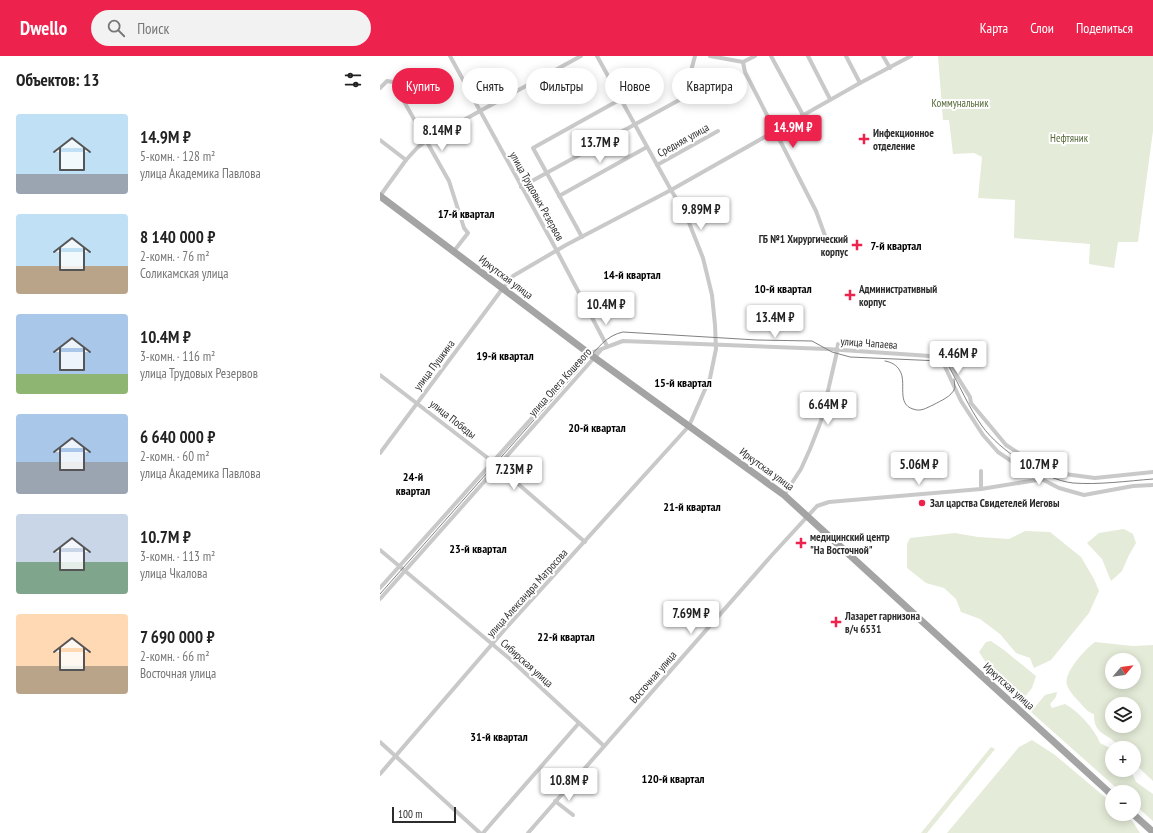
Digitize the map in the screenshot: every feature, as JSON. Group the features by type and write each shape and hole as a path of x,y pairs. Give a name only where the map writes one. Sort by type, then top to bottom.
{"main road":[{"name":"Иркутская улица","path":"380,196 592,356 784,495 809,516 1105,789"},
{"path":"1141,821 1153,832"}],"street":[{"name":"улица Трудовых Резервов","path":"450,56 557,251 607,346"},
{"path":"380,196 406,160 426,141 480,110 581,56"},
{"name":"улица Александра Матросова","path":"599,56 605,68"},
{"path":"521,187 681,99 685,93 695,56"},
{"path":"710,56 743,62 755,56"},
{"path":"771,56 803,115"},
{"path":"808,56 830,100"},
{"path":"846,56 860,83"},
{"path":"883,56 890,68"},
{"name":"улица Пушкина","path":"380,453 513,276 911,56"},
{"path":"743,62 745,72 816,211 827,241"},
{"path":"380,88 387,81 393,82 449,181 464,228 468,233 454,251"},
{"path":"582,237 533,148 612,104"},
{"name":"улица Александра Матросова","path":"380,774 492,644 689,426 710,378 715,344 712,295 703,258 686,215 670,190 624,104"},
{"name":"Средняя улица","path":"657,165 718,131"},
{"path":"380,140 406,160"},
{"name":"Средняя улица","path":"560,196 647,147"},
{"name":"улица Чапаева","path":"601,350 607,346 623,342 715,344 943,357"},
{"path":"784,495 801,469 821,421 838,344"},
{"name":"улица Олега Кошевого","path":"380,588 493,462 592,356 601,350"},
{"name":"улица Олега Кошевого","path":"380,599 498,466 592,356 601,350"},
{"path":"943,357 970,397 971,404 1006,445 1030,460 1042,464 1057,473 1083,477 1095,478 1153,472"},
{"path":"943,357 961,400 983,435 998,452 1026,471 1059,488 1084,495 1133,486 1153,485"},
{"name":"улица Победы","path":"380,375 498,466 585,542"},
{"path":"981,471 981,489"},
{"name":"Восточная улица","path":"528,833 817,506 829,502 981,489 1043,479"},
{"name":"Сибирская улица","path":"380,550 492,644 604,746"},
{"path":"380,742 481,833 579,723"},
{"path":"555,801 573,815"}],"green space":[{"name":"Нефтяник","path":"938,56 1153,56 1153,131 1138,242 1118,242 1114,268 1089,264 1090,244 1014,238 1015,200 978,198 982,157 974,153 953,154 949,120 943,120"},
{"path":"1124,529 1133,534 1136,543 1122,571 1111,581 1102,559 1087,543 1099,533"},
{"path":"1025,531 1050,532 1081,557 1099,591 1089,613 1051,660 1034,668 1030,658 1016,653 1000,634 980,619 961,612 956,599 944,588 926,583 907,568 907,544 910,538 955,533 978,537 1009,539"},
{"path":"991,641 1036,676 1032,688 1022,700 998,678 979,652 986,642"},
{"path":"1095,642 1133,646 1153,645 1153,781 1141,770 1141,741 1113,741 1096,727 1094,714 1086,709 1068,688 1068,674 1081,655"},
{"path":"1057,692 1056,697 1050,704 1052,708 1065,704 1076,711 1090,726 1100,743 1105,746 1105,777 1134,777 1136,782 1140,785 1113,785 1031,712 1045,695"},
{"path":"1032,740 1055,755 1105,797 1105,821 1132,821 1140,833 947,833 1019,747"},
{"path":"991,747 995,749 927,833 921,833"},
{"path":"1141,786 1153,794 1153,821 1141,810"}],"tram line":[{"path":"380,594 599,347 607,339 623,332 757,340 812,341 832,352 850,357 940,361 949,367 982,426 999,445 1036,470 1061,481 1073,483 1103,483 1153,479"},
{"path":"885,361 894,364 899,369 903,381 903,398 908,406 916,410 926,408 949,396 955,388 954,379"}],"place":[{"name":"Инфекционное отделение","path":"864,139"},
{"name":"ГБ №1 Хирургический корпус","path":"857,245"},
{"name":"Административный корпус","path":"850,295"},
{"name":"Зал царства Свидетелей Иеговы","path":"922,503"},
{"name":"медицинский центр \"На Восточной\"","path":"801,543"},
{"name":"Лазарет гарнизона в/ч 6531","path":"836,622"}],"district":[{"name":"17-й квартал","path":"466,213"},
{"name":"7-й квартал","path":"896,245"},
{"name":"14-й квартал","path":"632,274"},
{"name":"10-й квартал","path":"783,288"},
{"name":"19-й квартал","path":"505,355"},
{"name":"15-й квартал","path":"683,382"},
{"name":"20-й квартал","path":"597,427"},
{"name":"24-й квартал","path":"413,483"},
{"name":"21-й квартал","path":"692,506"},
{"name":"23-й квартал","path":"478,548"},
{"name":"22-й квартал","path":"566,636"},
{"name":"31-й квартал","path":"499,736"},
{"name":"120-й квартал","path":"673,778"}],"park label":[{"name":"Коммунальник","path":"960,103"}]}
